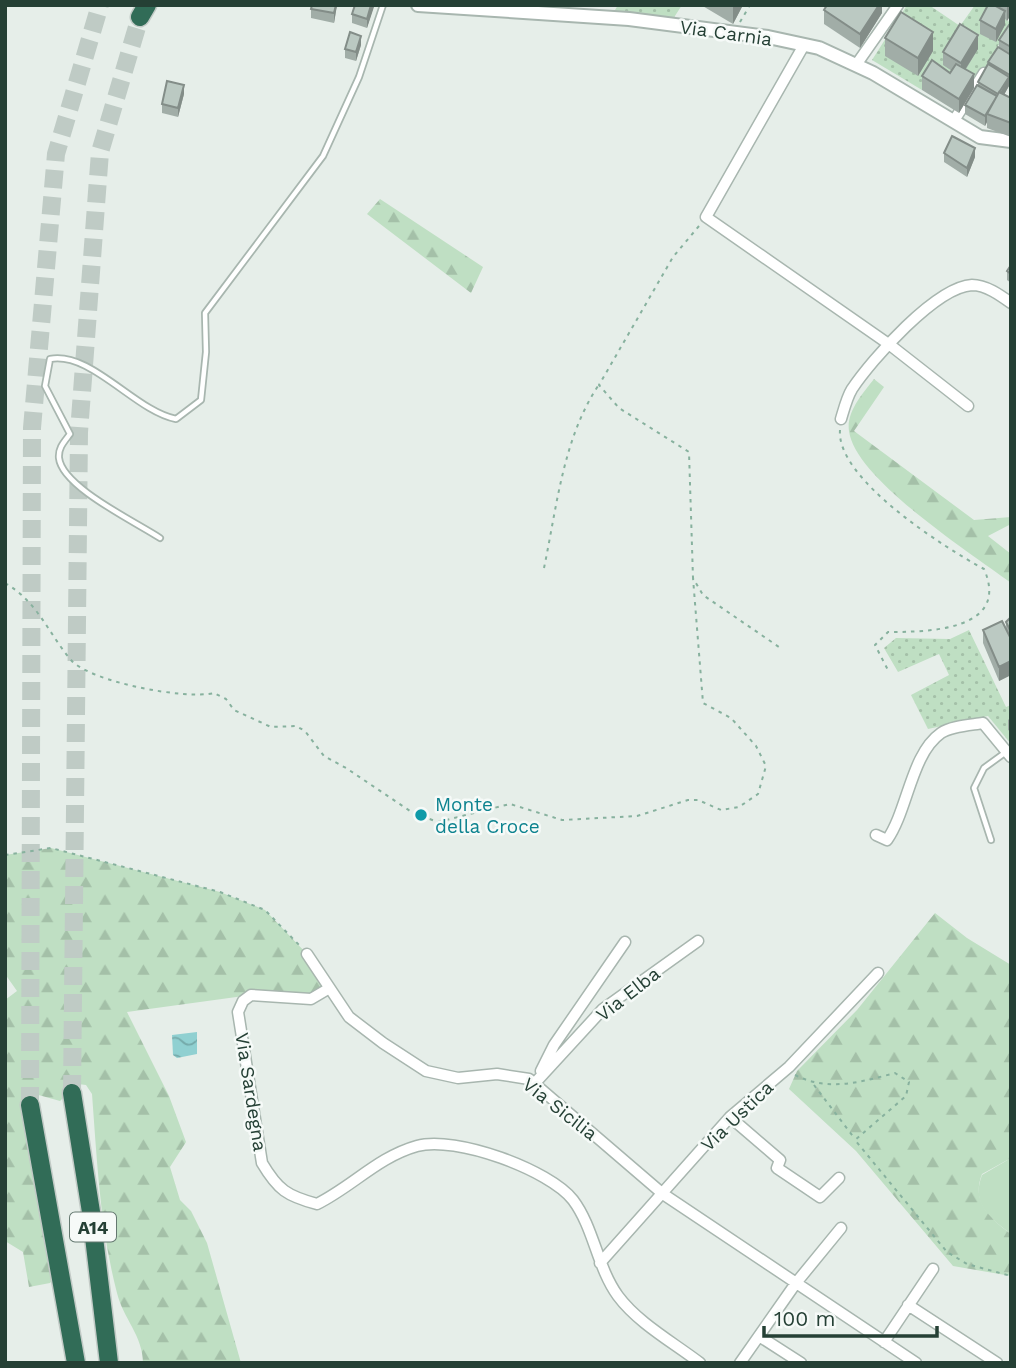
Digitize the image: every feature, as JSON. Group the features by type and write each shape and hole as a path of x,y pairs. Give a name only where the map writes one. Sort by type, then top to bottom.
{"highway":[{"name":"A14","path":"72,1093 91,1212 109,1363"},
{"name":"A14","path":"30,1105 76,1363"}],"street":[{"name":"Via Carnia","path":"418,5 596,18 733,33 819,48 856,65 955,120 980,137 1011,141"},
{"path":"596,18 604,5"},
{"path":"856,65 898,5"},
{"path":"804,45 706,217 890,345 968,406"},
{"path":"955,120 986,68"},
{"path":"841,419 851,390 926,308 951,289 975,285 995,292 1011,303"},
{"path":"876,835 887,840 895,827 924,750 942,732 983,723 1009,754"},
{"name":"Via Elba","path":"534,1084 603,1009 698,941"},
{"path":"534,1084 554,1045 625,942"},
{"name":"Via Sicilia","path":"307,954 349,1017 426,1071 458,1078 514,1075 534,1084 663,1194 916,1363"},
{"name":"Via Ustica","path":"600,1263 730,1117 789,1067 878,973"},
{"name":"Via Sardegna","path":"328,989 311,999 251,995 243,1001 238,1012 262,1163 275,1184 293,1198 317,1204 337,1195 370,1166 393,1154 420,1145 469,1146 559,1187 581,1212 600,1263 619,1298 649,1325 701,1363"},
{"path":"730,1117 780,1160 777,1168 820,1198 839,1178"},
{"path":"740,1363 796,1283 841,1228"},
{"path":"884,1342 933,1269"},
{"path":"908,1305 997,1363"},
{"path":"760,1336 801,1363"}],"lane":[{"path":"160,538 70,481 59,460 60,447 70,434 45,387 50,359 64,356 107,380 158,415 176,419 201,400 206,352 205,313 323,156 359,77 383,5"},
{"path":"991,840 974,788 984,768 1009,754"}],"path":[{"path":"733,33 750,5"},
{"path":"544,568 566,460 584,407 673,257 706,217"},
{"path":"5,583 37,608 73,663 90,673 140,687 185,695 214,693 226,699 233,710 271,727 296,726 305,731 324,757 413,813 438,822 510,804 562,820 637,816 688,800 720,810 739,807 750,802 763,782 766,766 756,746 731,718 703,704 693,578 689,452 619,408 599,385"},
{"path":"841,419 839,441 863,480 910,523 984,569 989,582 987,599 974,620 936,632 888,632 875,645 889,672"},
{"path":"693,578 703,595 779,647"},
{"path":"5,855 51,848 220,892 265,911 307,954"},
{"path":"789,1067 795,1075 813,1084 947,1252 967,1264 1011,1276"},
{"path":"813,1084 852,1083 895,1073 909,1082 906,1096 855,1140"}],"green space":[{"path":"618,5 682,5 673,19 612,15"},
{"path":"907,5 929,5 960,26 975,5 984,5 1011,23 974,88 932,74 922,90 872,60"},
{"path":"380,199 483,267 471,293 367,214"},
{"path":"874,379 884,387 854,431 974,520 1011,517 1011,524 988,536 1011,554 1011,583 917,514 871,471 856,450 849,431 850,417 856,403"},
{"path":"969,630 1006,707 1011,705 1011,744 988,716 928,729 911,695 949,675 939,654 898,672 884,648 896,638 950,639"},
{"path":"51,848 220,892 265,910 307,954 328,989 311,999 251,995 127,1012 169,1096 186,1142 170,1167 180,1200 191,1211 207,1243 241,1363 143,1363 140,1344 120,1302 111,1268 100,1194 92,1094 86,1085 78,1084 60,1101 35,1094 28,1101 54,1278 50,1283 29,1287 23,1252 5,1241 5,1000 17,991 5,974 5,855"},
{"path":"935,913 967,938 1011,965 1011,1158 982,1174 979,1193 984,1208 1011,1234 1011,1276 953,1266 856,1151 789,1089 797,1071 857,1010"},
{"path":"1011,1158 1011,1234 984,1209 979,1185 982,1175"}],"water":[{"path":"197,1032 197,1054 177,1058 173,1055 172,1035"}],"building":[{"path":"312,5 336,5 334,13 311,9"},
{"path":"355,5 371,5 367,19 352,14"},
{"path":"827,5 879,5 860,34 824,10"},
{"path":"988,5 1005,11 996,29 980,20"},
{"path":"901,12 933,32 918,58 885,38"},
{"path":"960,24 978,35 961,63 943,52"},
{"path":"1009,25 1011,26 1011,47 999,40"},
{"path":"350,32 361,36 356,52 345,49"},
{"path":"998,47 1011,55 1010,75 988,62"},
{"path":"932,60 950,73 956,64 974,74 959,99 922,76"},
{"path":"988,64 1009,77 998,94 978,82"},
{"path":"167,81 184,85 178,108 162,104"},
{"path":"977,85 997,96 985,116 965,105"},
{"path":"999,92 1011,98 1011,123 987,114"},
{"path":"952,136 975,148 967,168 944,153"},
{"path":"1011,617 1011,632 1006,622"},
{"path":"1002,621 1011,639 1011,661 999,667 983,630"}],"tunnel":[{"path":"30,1105 32,428 56,154 100,5"},
{"path":"72,1093 79,432 100,152 140,17"}],"place":[{"name":"Monte della Croce","path":"421,815"}]}
